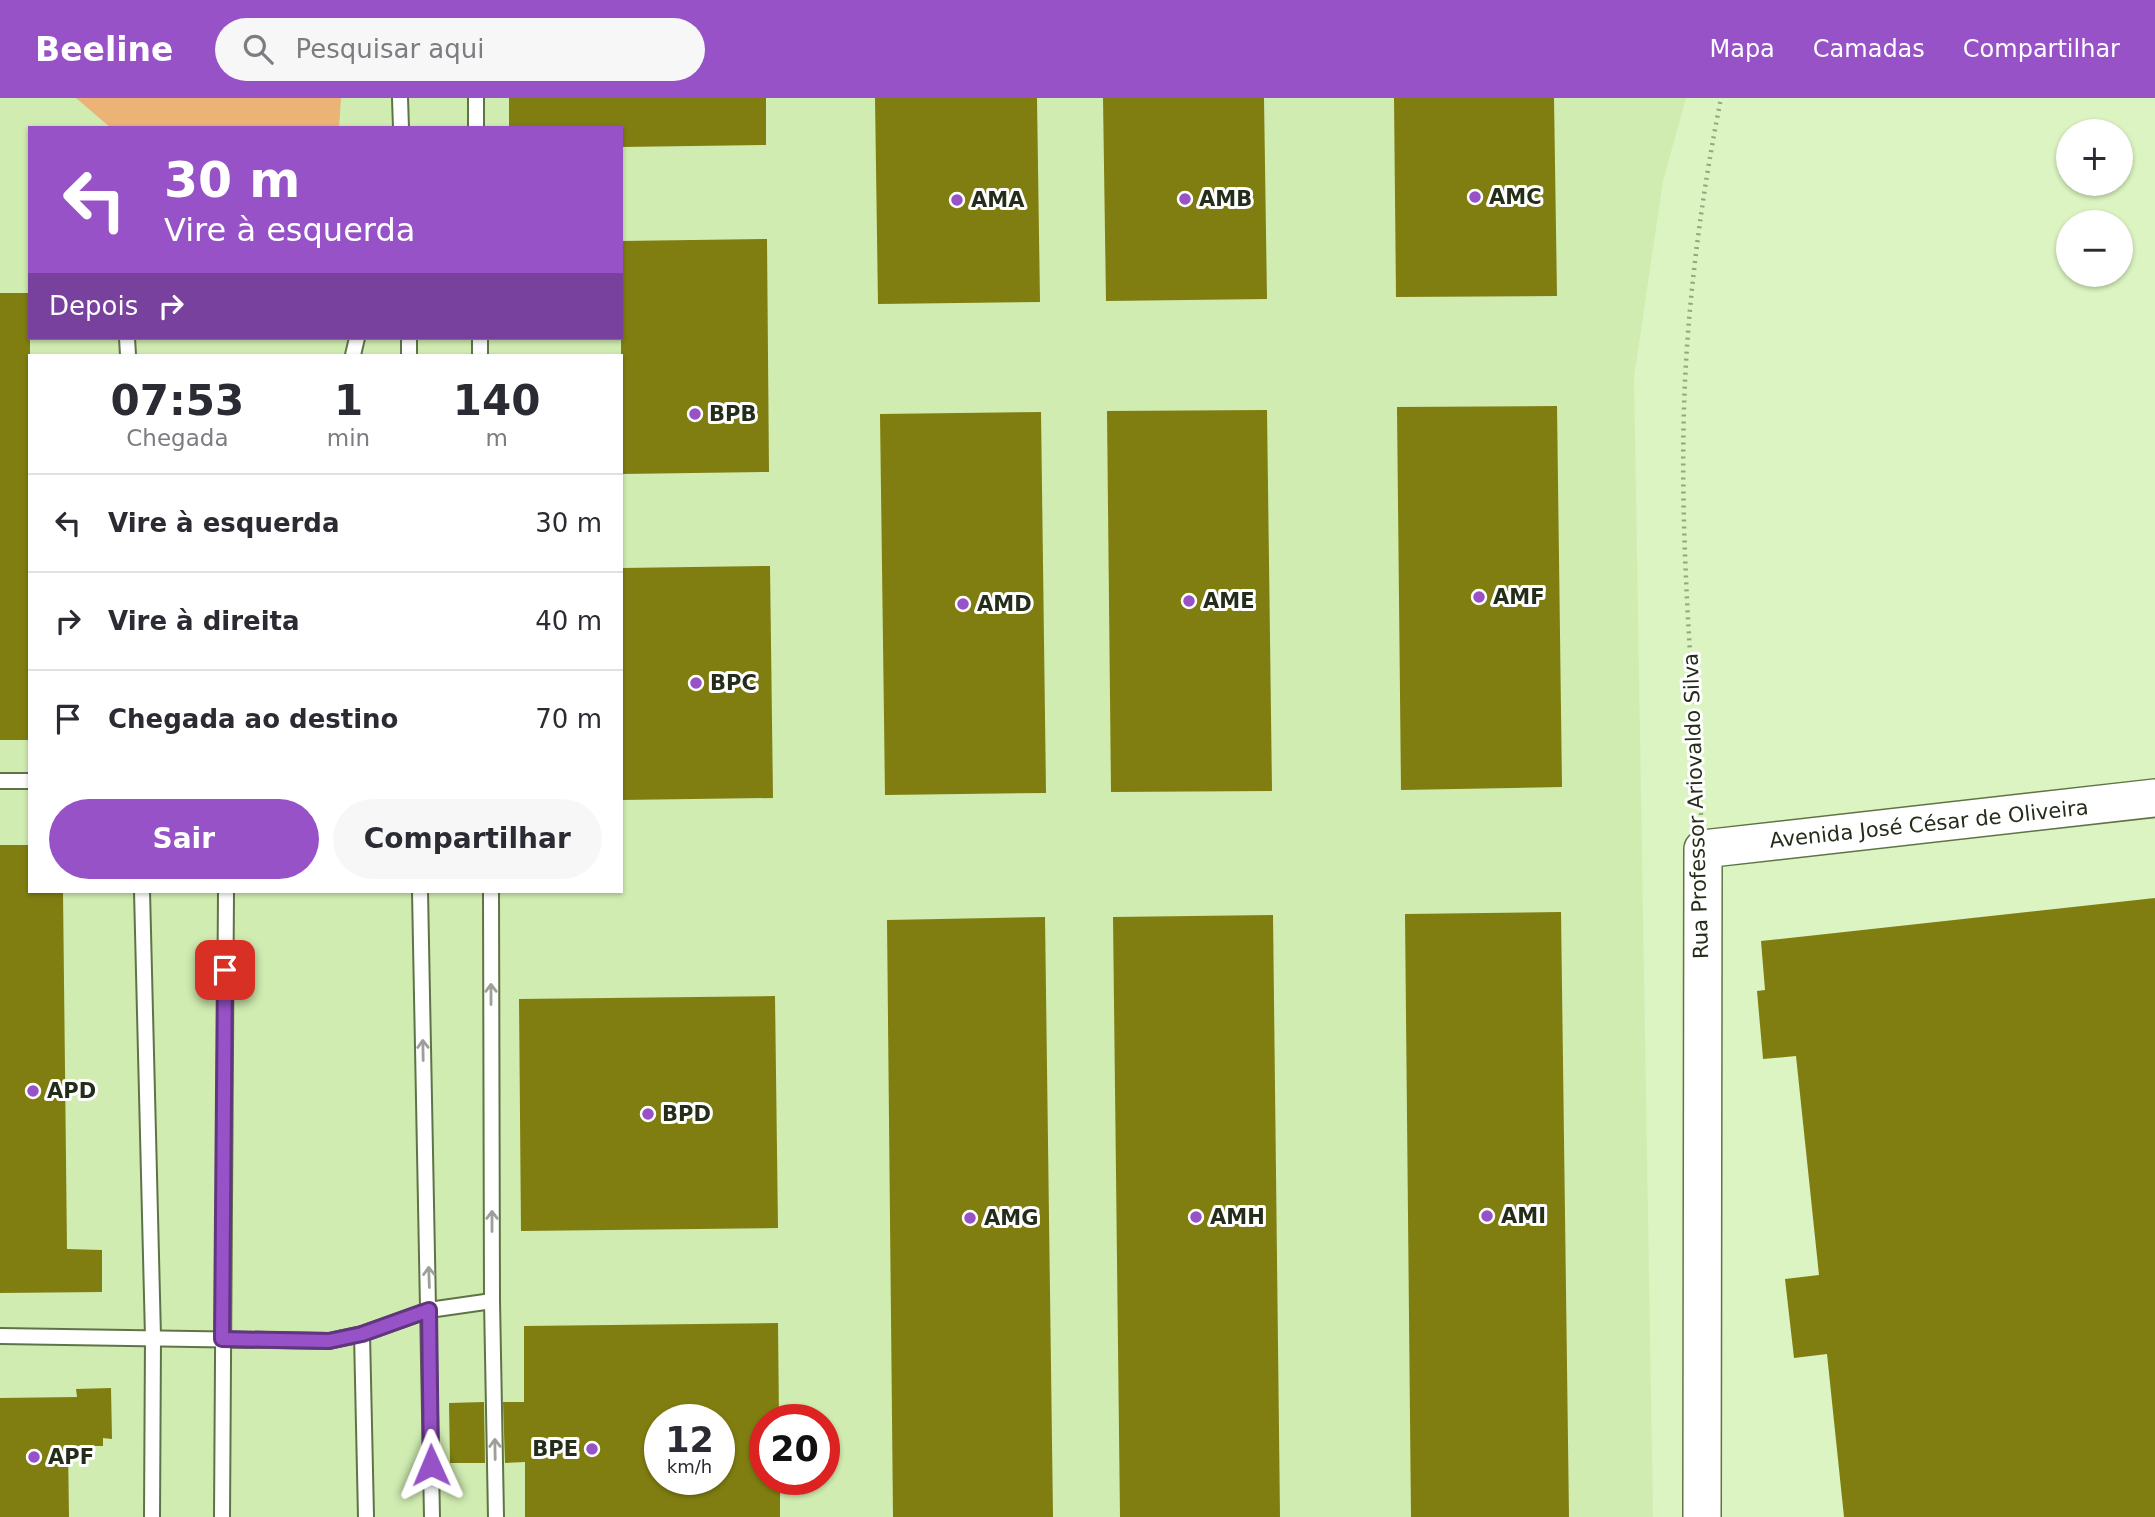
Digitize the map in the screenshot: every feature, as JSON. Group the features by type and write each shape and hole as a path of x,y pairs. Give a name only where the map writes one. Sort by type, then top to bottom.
{"street":[{"name":"Avenida José César de Oliveira","path":"1703,849 2155,798"},
{"name":"Rua Professor Ariovaldo Silva","path":"1702,1517 1703,849"}],"lane":[{"path":"400,98 401,126"},
{"path":"476,98 476,126"},
{"path":"0,781 28,781"},
{"path":"142,893 153,1337 152,1517"},
{"path":"222,1517 226,893"},
{"path":"420,893 432,1517"},
{"path":"491,893 492,1301 496,1517"},
{"path":"0,1336 329,1341 362,1334 429,1310 492,1301"},
{"path":"362,1334 366,1517"}],"path":[{"name":"Rua Professor Ariovaldo Silva","path":"1703,849 1686,575 1684,408 1692,293 1703,198 1721,98"}],"shaded area":[{"path":"0,98 1686,98 1663,181 1634,377 1653,1517 0,1517"},
{"path":"76,98 341,98 339,126 109,126"}],"building":[{"path":"509,98 766,98 766,145 623,147 623,126 509,126"},
{"name":"AMA","path":"875,98 1037,98 1040,302 878,304"},
{"name":"AMB","path":"1103,98 1264,98 1267,299 1106,301"},
{"name":"AMC","path":"1394,98 1554,98 1557,296 1396,297"},
{"name":"BPB","path":"767,239 769,472 623,474 623,241"},
{"path":"0,293 28,293 28,740 0,740"},
{"name":"AMF","path":"1557,406 1562,787 1401,790 1397,407"},
{"name":"AME","path":"1267,410 1272,791 1111,792 1107,411"},
{"name":"AMD","path":"1041,412 1046,793 885,795 880,414"},
{"name":"BPC","path":"770,566 773,798 623,800 623,568"},
{"name":"APD","path":"0,845 28,845 28,893 63,893 67,1249 102,1250 102,1292 0,1293"},
{"path":"2155,898 2155,1517 1844,1517 1827,1354 1794,1358 1785,1279 1819,1275 1796,1056 1763,1059 1757,991 1765,990 1761,941"},
{"name":"AMI","path":"1561,912 1569,1517 1411,1517 1405,914"},
{"name":"AMH","path":"1273,915 1280,1517 1120,1517 1113,917"},
{"name":"AMG","path":"1045,917 1053,1517 893,1517 887,920"},
{"name":"BPD","path":"775,996 778,1228 521,1231 519,999"},
{"name":"BPE","path":"778,1323 779,1404 749,1404 749,1495 780,1495 780,1517 525,1517 525,1462 505,1463 503,1402 524,1402 524,1326"},
{"name":"APF","path":"111,1388 112,1439 103,1438 103,1446 68,1446 69,1517 0,1517 0,1398 77,1397 76,1389"},
{"path":"484,1402 485,1463 450,1463 449,1403"}],"place":[{"name":"AMC","path":"1475,197"},
{"name":"AMB","path":"1185,199"},
{"name":"AMA","path":"957,200"},
{"name":"BPB","path":"695,414"},
{"name":"AMF","path":"1479,597"},
{"name":"AME","path":"1189,601"},
{"name":"AMD","path":"963,604"},
{"name":"BPC","path":"696,683"},
{"name":"APD","path":"33,1091"},
{"name":"BPD","path":"648,1114"},
{"name":"AMI","path":"1487,1216"},
{"name":"AMH","path":"1196,1217"},
{"name":"AMG","path":"970,1218"},
{"name":"BPE","path":"592,1449"},
{"name":"APF","path":"34,1457"}],"route":[{"path":"225,970 222,1339 329,1341 362,1334 429,1310 431,1465"}]}
